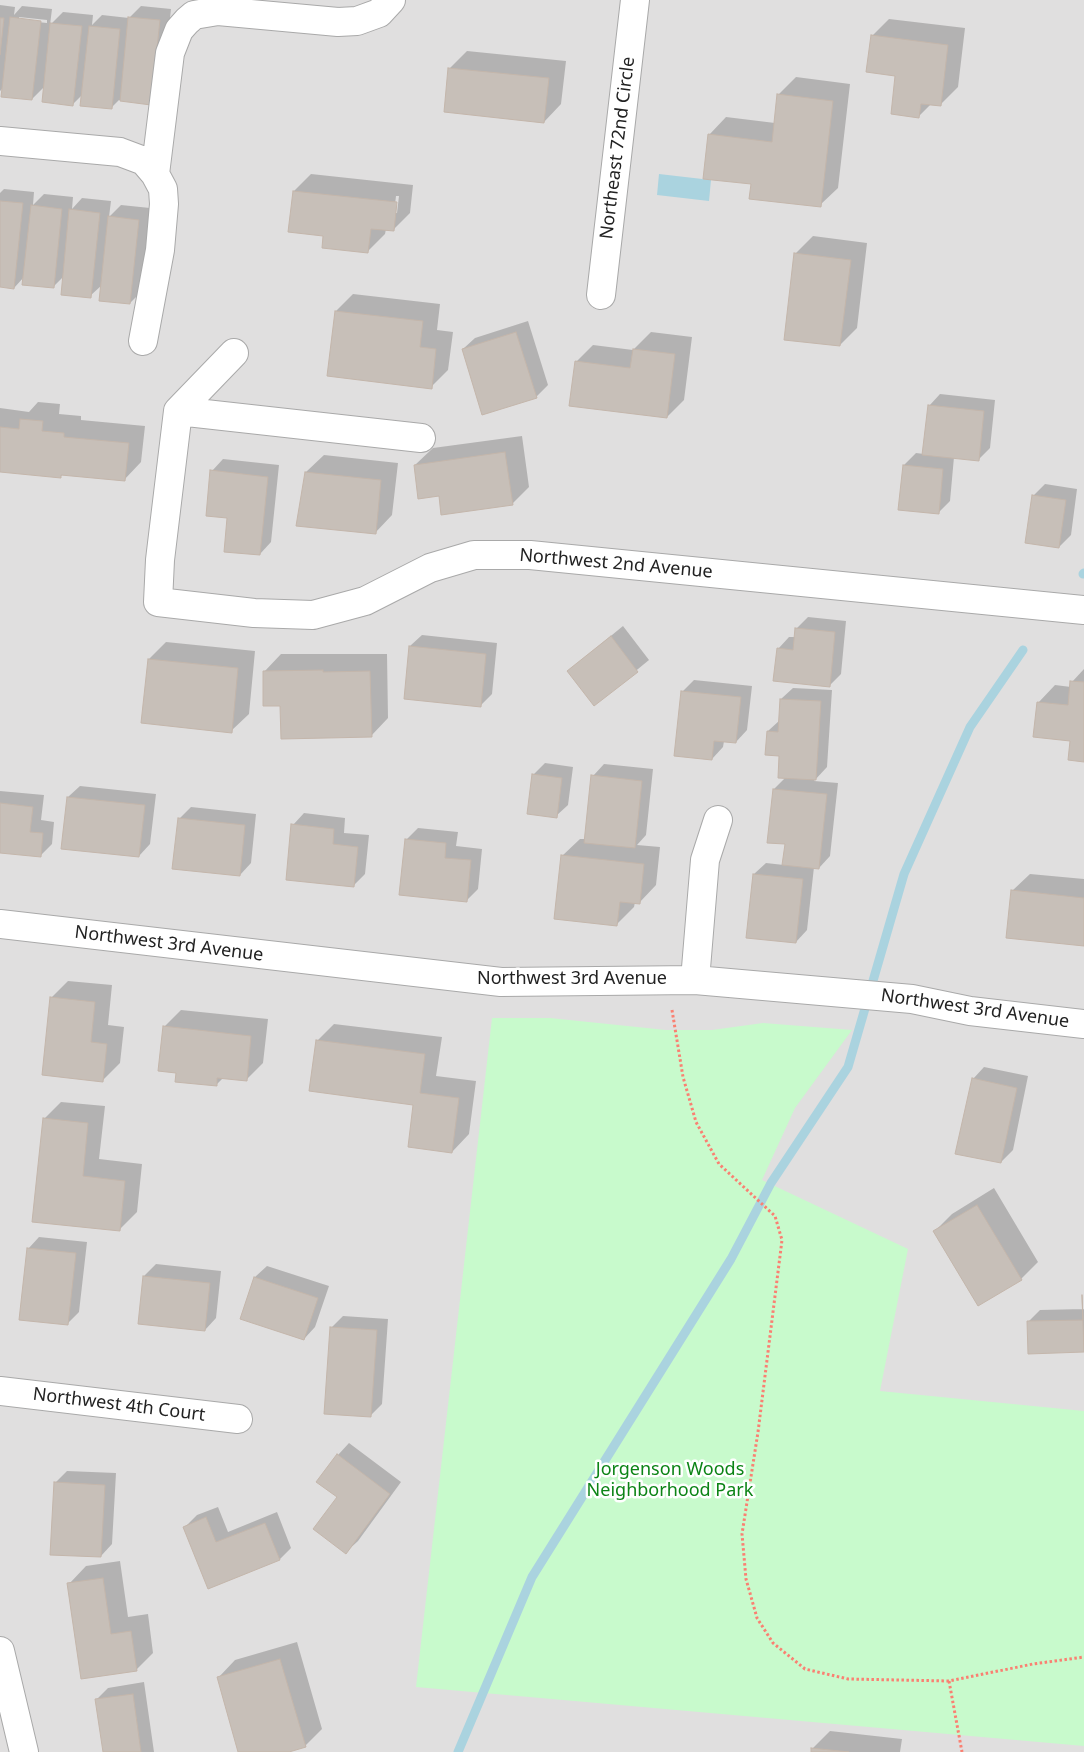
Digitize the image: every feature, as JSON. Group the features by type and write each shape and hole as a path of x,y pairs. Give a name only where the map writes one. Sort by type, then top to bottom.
{"street":[{"path":"155,174 170,53 179,30 187,21 194,16 218,11 338,22 357,21 379,13 391,0"},
{"name":"Northeast 72nd Circle","path":"601,295 635,0"},
{"path":"0,141 120,152 144,161 155,174 163,190 164,204 160,250 143,341"},
{"path":"178,410 234,353"},
{"path":"178,410 421,438"},
{"name":"Northwest 2nd Avenue","path":"178,410 160,560 158,602 254,613 313,615 365,601 430,568 474,555 530,555 1084,610"},
{"path":"682,980 705,860 718,820"},
{"name":"Northwest 3rd Avenue","path":"0,924 501,982 682,980 912,998 970,1011 1084,1024"},
{"name":"Northwest 4th Court","path":"0,1391 238,1419"},
{"path":"0,1651 24,1752"}],"path":[{"path":"682,980 672,1016 682,1077 696,1122 719,1164 775,1216 782,1240 758,1432 742,1534 746,1578 757,1618 773,1643 805,1669 848,1679 949,1681 1033,1664 1084,1657"},
{"path":"949,1681 962,1752"}],"shaded area":[{"path":"0,0 1084,0 1084,1752 0,1752"}],"green space":[{"name":"Jorgenson Woods Neighborhood Park","path":"492,1018 550,1018 666,1030 712,1030 763,1023 852,1030 795,1108 762,1180 908,1249 880,1391 1084,1411 1084,1746 416,1687"}],"water":[{"path":"659,174 711,180 709,201 657,195"}],"building":[{"path":"10,17 41,21 32,100 1,97"},
{"path":"128,17 160,20 151,105 120,101"},
{"path":"0,18 4,18 0,55"},
{"path":"50,23 82,26 73,106 42,102"},
{"path":"89,26 120,29 112,109 80,106"},
{"path":"871,35 948,45 941,106 921,104 919,118 891,114 895,76 866,72"},
{"path":"448,68 549,78 544,123 444,112"},
{"path":"777,94 833,101 821,207 749,199 751,184 703,179 708,134 772,142"},
{"path":"293,191 397,202 394,231 371,229 368,253 322,248 323,236 288,232"},
{"path":"0,201 23,203 14,289 0,287"},
{"path":"31,205 62,209 54,288 22,285"},
{"path":"69,209 100,213 91,298 61,295"},
{"path":"108,216 139,220 130,304 99,301"},
{"path":"794,253 851,260 840,346 784,340"},
{"path":"335,311 423,321 420,347 436,349 432,389 327,376"},
{"path":"516,332 537,398 482,415 462,349"},
{"path":"633,349 675,354 667,418 569,406 575,361 630,368"},
{"path":"928,405 984,411 979,461 922,455"},
{"path":"20,419 43,421 42,431 64,433 64,437 129,443 125,481 61,475 61,478 0,472 0,427 19,429"},
{"path":"505,452 513,505 441,515 439,496 418,499 414,465"},
{"path":"903,465 943,469 939,514 898,510"},
{"path":"210,470 268,477 260,555 224,552 227,518 206,516"},
{"path":"305,472 381,480 376,534 296,526"},
{"path":"1032,495 1066,500 1059,548 1025,543"},
{"path":"795,628 835,632 830,687 773,681 777,648 793,650"},
{"path":"611,636 638,672 594,706 567,671"},
{"path":"409,646 486,654 481,707 404,699"},
{"path":"148,659 238,668 232,733 141,723"},
{"path":"323,670 323,672 370,671 372,737 281,739 280,706 263,706 263,671"},
{"path":"1070,681 1084,682 1084,762 1068,760 1070,741 1033,737 1037,702 1068,705"},
{"path":"681,691 741,697 736,743 714,741 712,760 674,756"},
{"path":"780,699 821,701 816,780 778,778 779,756 765,755 767,731 778,732"},
{"path":"532,774 562,778 557,818 527,814"},
{"path":"591,775 642,781 635,848 584,843"},
{"path":"773,789 827,794 819,869 782,865 785,844 767,843"},
{"path":"67,797 145,805 139,857 61,849"},
{"path":"0,803 33,807 30,832 43,833 41,857 0,853"},
{"path":"178,818 245,825 240,876 172,869"},
{"path":"291,824 334,829 333,844 358,847 354,887 286,880"},
{"path":"405,839 446,843 445,858 471,860 467,902 399,895"},
{"path":"561,855 644,864 640,904 620,902 617,926 554,919"},
{"path":"753,874 803,879 796,943 746,938"},
{"path":"1011,890 1084,898 1084,946 1006,938"},
{"path":"50,997 95,1002 91,1042 107,1044 103,1082 42,1075"},
{"path":"163,1026 251,1036 247,1081 217,1078 217,1086 175,1082 176,1073 158,1071"},
{"path":"316,1040 425,1054 420,1093 459,1098 452,1153 408,1147 413,1105 309,1091"},
{"path":"972,1078 1017,1088 1001,1163 955,1154"},
{"path":"43,1118 88,1123 83,1176 125,1181 120,1231 32,1222"},
{"path":"977,1205 1022,1280 978,1306 933,1231"},
{"path":"27,1248 76,1253 68,1325 19,1320"},
{"path":"143,1276 210,1283 205,1331 138,1324"},
{"path":"254,1277 318,1298 304,1340 240,1319"},
{"path":"1083,1320 1084,1352 1028,1354 1027,1321"},
{"path":"330,1327 377,1330 371,1417 324,1414"},
{"path":"337,1454 390,1494 346,1554 313,1529 337,1497 316,1482"},
{"path":"54,1482 105,1485 101,1557 50,1555"},
{"path":"206,1517 216,1542 265,1523 280,1560 208,1589 183,1527"},
{"path":"103,1578 111,1634 131,1631 137,1671 81,1679 67,1583"},
{"path":"280,1659 306,1747 289,1752 238,1752 217,1677"},
{"path":"133,1694 141,1752 103,1752 95,1699"},
{"path":"811,1748 849,1752 811,1752"}],"waterway":[{"path":"458,1752 532,1577 731,1259 771,1183 848,1067 904,874 970,727 1023,650"}]}
